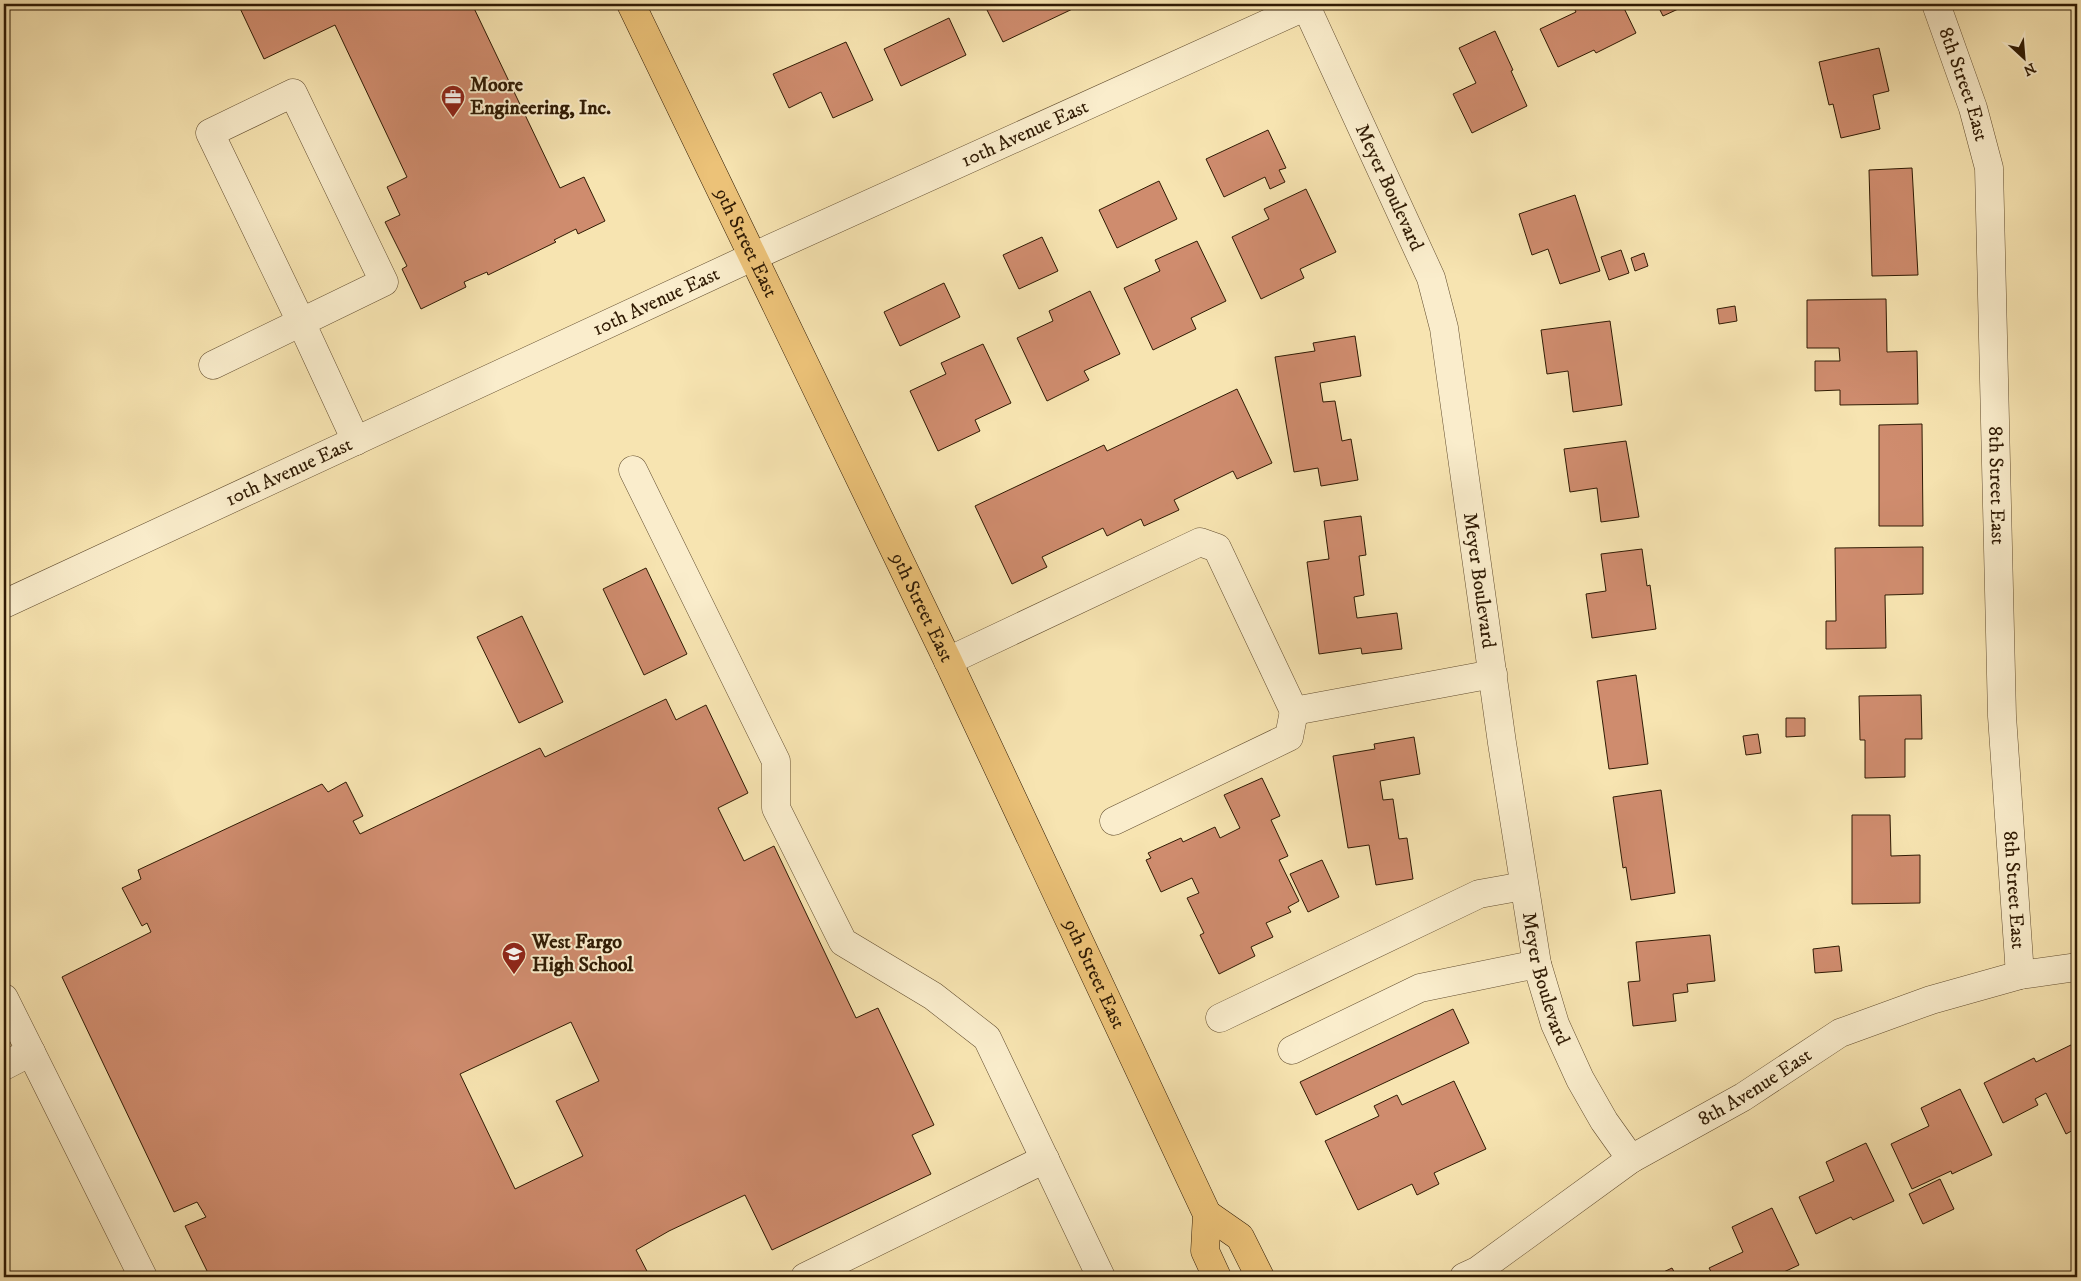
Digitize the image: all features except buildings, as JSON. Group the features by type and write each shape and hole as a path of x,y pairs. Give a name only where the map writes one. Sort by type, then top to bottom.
{"main road":[{"name":"9th Street East","path":"631,4 948,661 1207,1214 1205,1251 1217,1277"},
{"path":"1207,1214 1240,1237 1260,1277"}],"street":[{"name":"8th Street East","path":"1936,4 1973,108 1988,168 2002,716 2020,975"},
{"name":"10th Avenue East","path":"4,604 752,257 1308,5"},
{"name":"Meyer Boulevard","path":"1308,5 1431,278 1444,328 1493,674 1537,964 1555,1024 1580,1079 1604,1122 1630,1159"},
{"path":"213,365 302,322 384,282 293,93 210,133 302,322 356,441"},
{"path":"633,470 776,760 776,808 842,942 933,996 988,1038 1101,1277"},
{"path":"948,661 1200,542 1217,548 1294,711 1289,737 1114,821"},
{"path":"1294,711 1493,674"},
{"path":"1220,1018 1479,894 1524,886"},
{"path":"1292,1050 1420,988 1537,964"},
{"name":"8th Avenue East","path":"1464,1277 1477,1270 1630,1159 1743,1097 1840,1034 1930,1000 2020,975 2077,967"},
{"path":"4,998 143,1277"},
{"path":"4,1066 31,1052"},
{"path":"805,1277 1045,1159"}],"place":[{"name":"Moore Engineering, Inc.","path":"453,118"},
{"name":"West Fargo High School","path":"514,975"}]}
